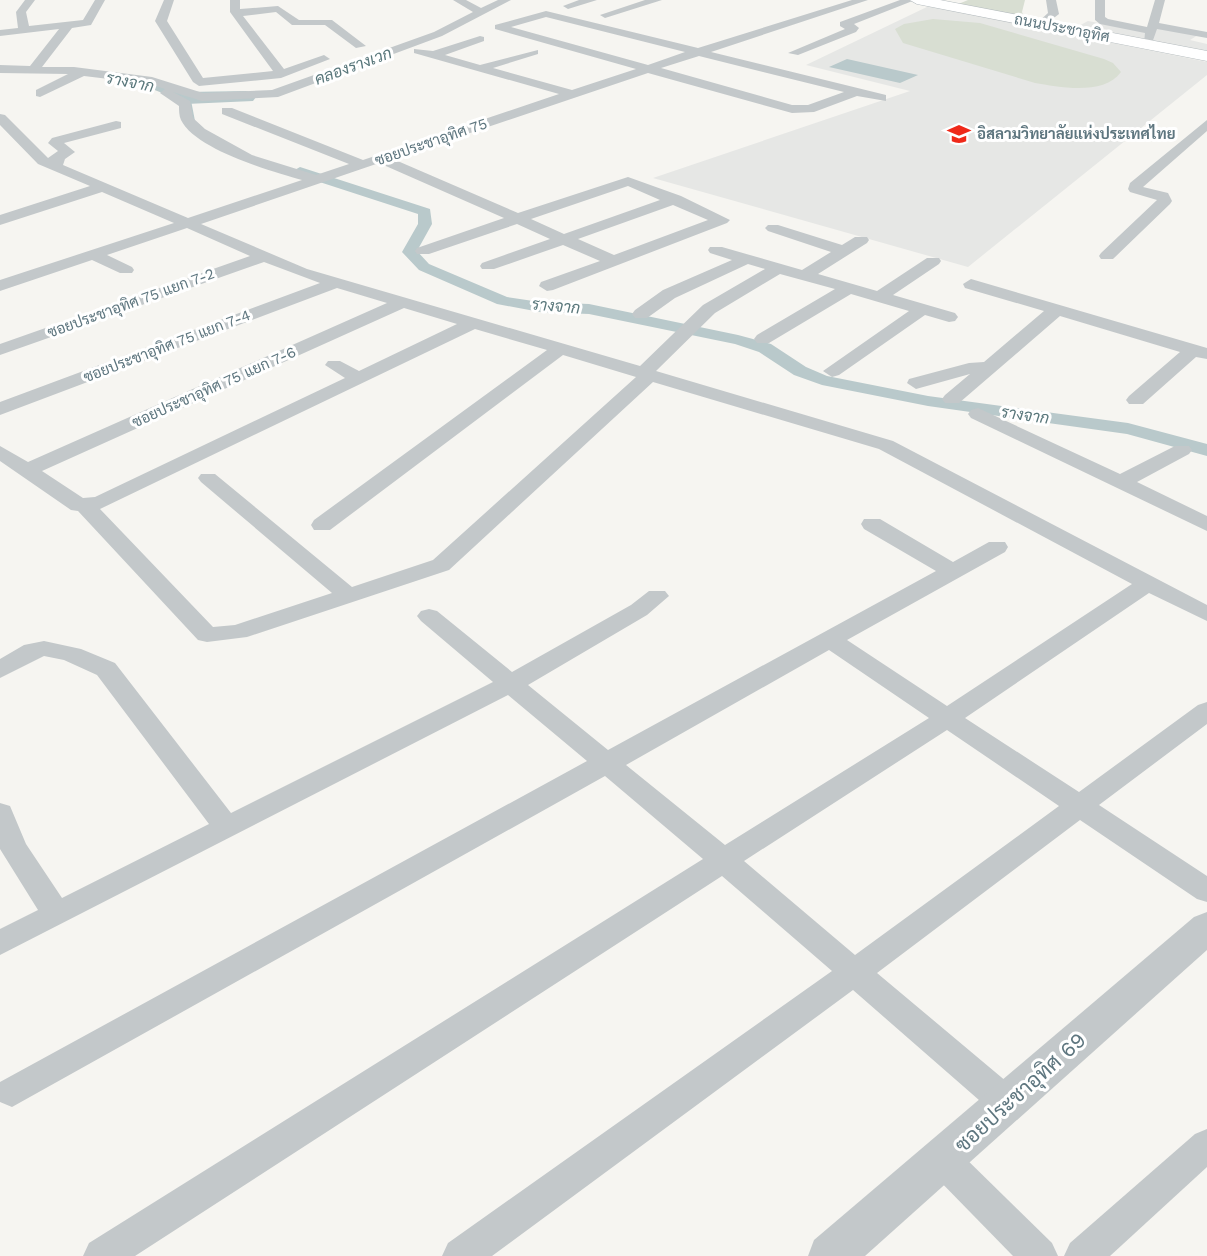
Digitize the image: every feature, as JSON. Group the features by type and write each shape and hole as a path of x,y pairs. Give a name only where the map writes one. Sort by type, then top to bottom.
{"main road":[{"name":"ถนนประชาอุทิศ","path":"917,0 1035,23 1150,34 1207,56"}],"street":[{"path":"24,31 17,12 30,0"},
{"path":"0,33 92,22 100,0"},
{"path":"169,0 161,21 199,82 281,74 354,48 328,21 296,23 279,9 236,13"},
{"path":"235,0 236,13 281,74"},
{"path":"458,0 482,13"},
{"path":"3,73 32,71 130,81 170,92 209,97 279,93 367,58 438,34 506,0"},
{"path":"568,6 592,0"},
{"path":"605,15 657,0"},
{"name":"ซอยประชาอุทิศ 75","path":"0,286 192,224 649,68 863,0"},
{"path":"794,53 852,30 853,28 844,24 910,0"},
{"path":"1100,0 1099,18 1104,22 1150,34 1202,34 1207,27"},
{"path":"1150,34 1160,0"},
{"path":"1035,23 1054,15 1052,4"},
{"path":"852,90 853,93 801,110 499,27 546,14 852,90 882,98"},
{"path":"32,71 69,25"},
{"path":"12,44 24,31"},
{"path":"434,55 480,39"},
{"path":"418,51 572,94"},
{"path":"481,68 534,52"},
{"path":"3,73 76,75"},
{"path":"40,93 76,75"},
{"path":"170,92 185,104 187,117 194,127 236,152 323,178"},
{"path":"227,111 364,165"},
{"path":"0,118 43,161 106,186 262,256 335,283 886,445 1207,614"},
{"path":"1107,256 1165,201 1163,196 1142,192 1135,186 1207,124"},
{"path":"55,164 59,161 55,158 68,152 56,143 57,141 116,125"},
{"path":"253,134 272,129"},
{"path":"320,148 339,142"},
{"path":"1181,146 1198,150"},
{"path":"381,159 614,261"},
{"path":"423,250 628,181 722,219 547,286"},
{"path":"0,220 106,186"},
{"path":"488,266 676,200"},
{"path":"773,228 844,251"},
{"path":"804,275 861,240"},
{"path":"716,250 949,317"},
{"path":"94,255 126,270"},
{"name":"ซอยประชาอุทิศ 75 แยก 7-2","path":"0,350 262,256"},
{"path":"641,314 669,294 747,259"},
{"path":"879,297 933,261"},
{"path":"85,506 207,635 238,632 434,568 449,560 645,375 709,309 778,268"},
{"name":"ซอยประชาอุทิศ 75 แยก 7-4","path":"0,410 335,283"},
{"path":"971,284 1200,352"},
{"path":"764,339 849,288"},
{"name":"ซอยประชาอุทิศ 75 แยก 7-6","path":"15,467 401,303"},
{"path":"832,371 923,309"},
{"path":"952,399 1056,309"},
{"path":"0,452 15,467 79,506 99,503 471,324"},
{"path":"322,525 560,349"},
{"path":"1136,400 1200,352"},
{"path":"334,365 359,378"},
{"path":"916,383 934,380 965,368 987,368"},
{"path":"978,414 1207,524"},
{"path":"1122,482 1182,450"},
{"path":"208,478 349,596"},
{"path":"872,524 952,572"},
{"path":"12,1092 604,762 997,547"},
{"path":"102,1256 722,859 947,718 1148,583"},
{"path":"0,943 510,684 639,610 657,596"},
{"path":"429,616 722,859 1007,1103"},
{"path":"830,640 1207,891"},
{"path":"0,670 29,652 47,647 96,663 106,669 227,828"},
{"path":"461,1256 855,972 1207,711"},
{"path":"0,813 13,847 57,914"},
{"name":"ซอยประชาอุทิศ 69","path":"848,1251 943,1160 1207,927"},
{"path":"1083,1256 1207,1145"},
{"path":"943,1160 1039,1256"}],"shaded area":[{"path":"968,0 1025,0 1022,12 1025,19 956,5"},
{"name":"อิสลามวิทยาลัยแห่งประเทศไทย","path":"929,6 1207,62 1207,75 968,267 653,178 910,91 806,65"},
{"path":"933,19 980,23 1104,59 1113,63 1121,72 1113,80 1093,87 1068,88 1035,83 903,43 895,29 904,24"},
{"path":"1088,21 1147,32 1160,28 1198,35 1190,40 1207,44 1207,54 1075,28"},
{"path":"847,59 918,75 900,83 829,67"}],"waterway":[{"name":"รางจาก","path":"120,79 144,82 186,98 189,123 194,125"},
{"name":"คลองรางเวก","path":"186,98 246,97"},
{"name":"รางจาก","path":"300,171 425,212 425,224 409,252 424,267 503,301 540,307 589,309 738,340 765,348 800,371 822,380 928,401 1128,429 1207,450"}],"place":[{"name":"อิสลามวิทยาลัยแห่งประเทศไทย","path":"959,134"}]}
